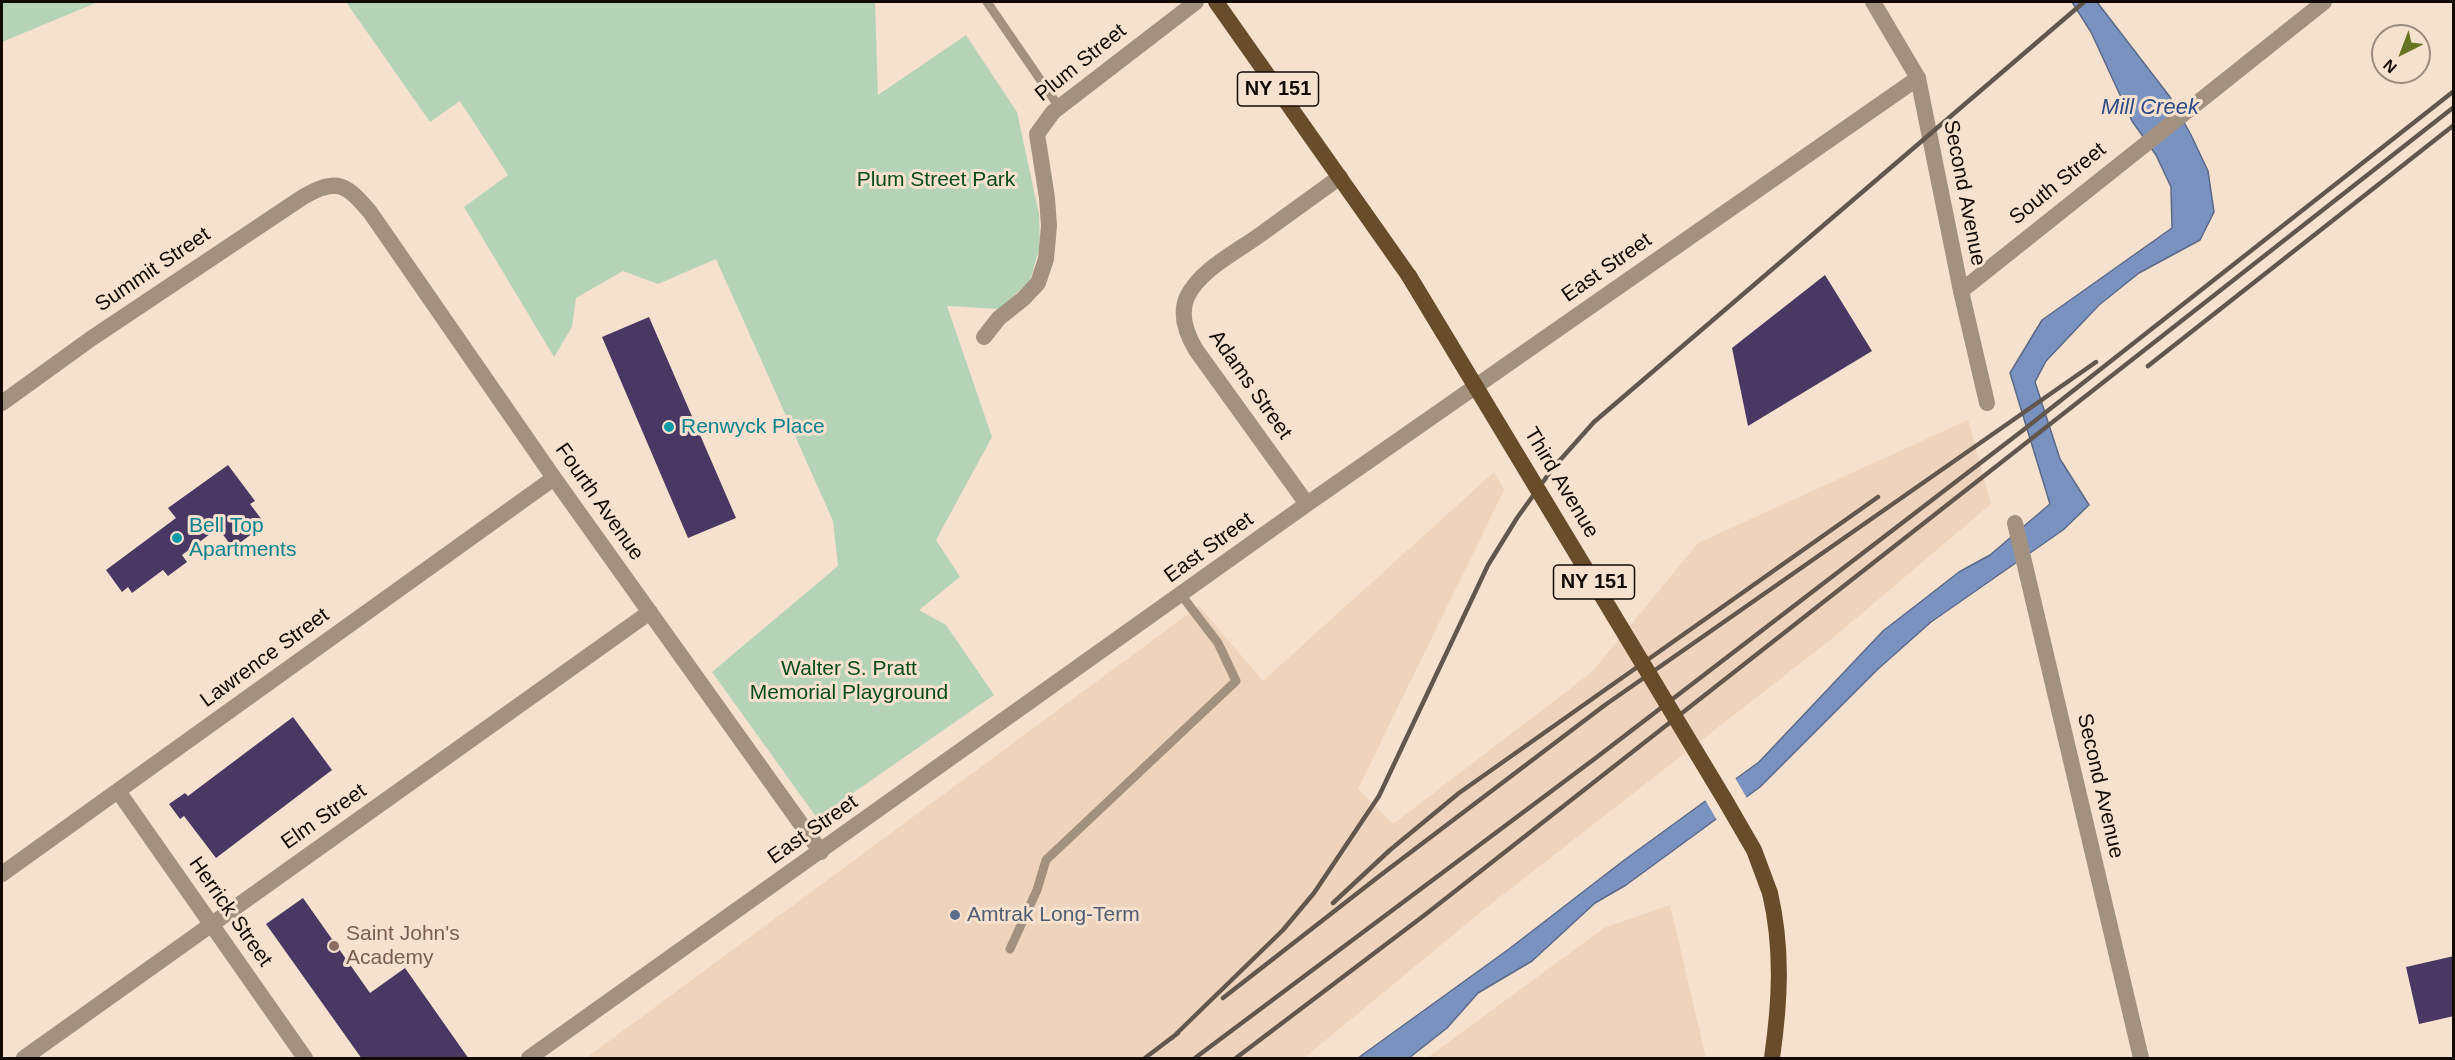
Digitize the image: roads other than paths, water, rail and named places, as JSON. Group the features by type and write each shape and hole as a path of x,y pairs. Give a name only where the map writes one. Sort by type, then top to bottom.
{"main road":[{"name":"Third Avenue","path":"1216,2 1409,276 1754,850 1770,893 1776,921 1780,989 1772,1059"}],"street":[{"name":"Plum Street","path":"984,338 999,318 1023,299 1038,283 1046,259 1047,198 1037,134 1042,124 1059,107 1196,2"},
{"name":"Second Avenue","path":"1873,2 1918,78 1961,291 1988,403"},
{"name":"South Street","path":"1961,291 2324,2"},
{"name":"East Street","path":"533,1057 1308,504 1918,78"},
{"name":"Adams Street","path":"1308,504 1196,350 1188,337 1184,309 1186,297 1214,267 1340,177"},
{"name":"Summit Street","path":"2,403 92,338 303,197 325,185 335,184"},
{"name":"Fourth Avenue","path":"335,184 352,194 370,212 554,478 821,852"},
{"name":"Lawrence Street","path":"2,874 554,478"},
{"name":"Second Avenue","path":"2015,523 2141,1059"},
{"name":"Elm Street","path":"24,1059 650,612"},
{"name":"Herrick Street","path":"118,791 305,1059"}],"lane":[{"path":"987,2 1059,107"},
{"path":"1010,950 1037,890 1046,860 1236,681 1218,644 1182,596"}],"water":[{"name":"Mill Creek","path":"2072,2 2097,2 2170,97 2208,171 2214,212 2200,240 2139,273 2099,305 2046,361 2035,382 2060,459 2089,505 2063,530 1931,622 1878,669 1760,787 1626,885 1595,903 1532,961 1478,993 1447,1028 1409,1058 1358,1058 1509,949 1623,861 1759,762 1883,631 1959,572 1990,555 2050,504 2010,373 2042,320 2172,228 2171,187 2156,155 2132,121 2091,32"}],"railway":[{"path":"1172,1038 1283,930 1314,893 1379,796 1488,565 1517,518 1553,468 1594,422 2084,2"},
{"path":"1195,1058 1597,757 2022,431 2454,91"},
{"path":"1236,1058 1426,914 2454,107"},
{"path":"2148,366 2454,125"},
{"path":"1223,998 1605,705 2096,362"},
{"path":"1333,903 1390,850 1459,793 1878,497"},
{"path":"1145,1058 1178,1033"}],"place":[{"name":"Renwyck Place","path":"669,427"},
{"name":"Bell Top Apartments","path":"177,538"},
{"name":"Amtrak Long-Term","path":"955,915"},
{"name":"Saint John's Academy","path":"334,946"}],"park label":[{"name":"Plum Street Park","path":"936,180"},
{"name":"Walter S. Pratt Memorial Playground","path":"849,681"}]}
